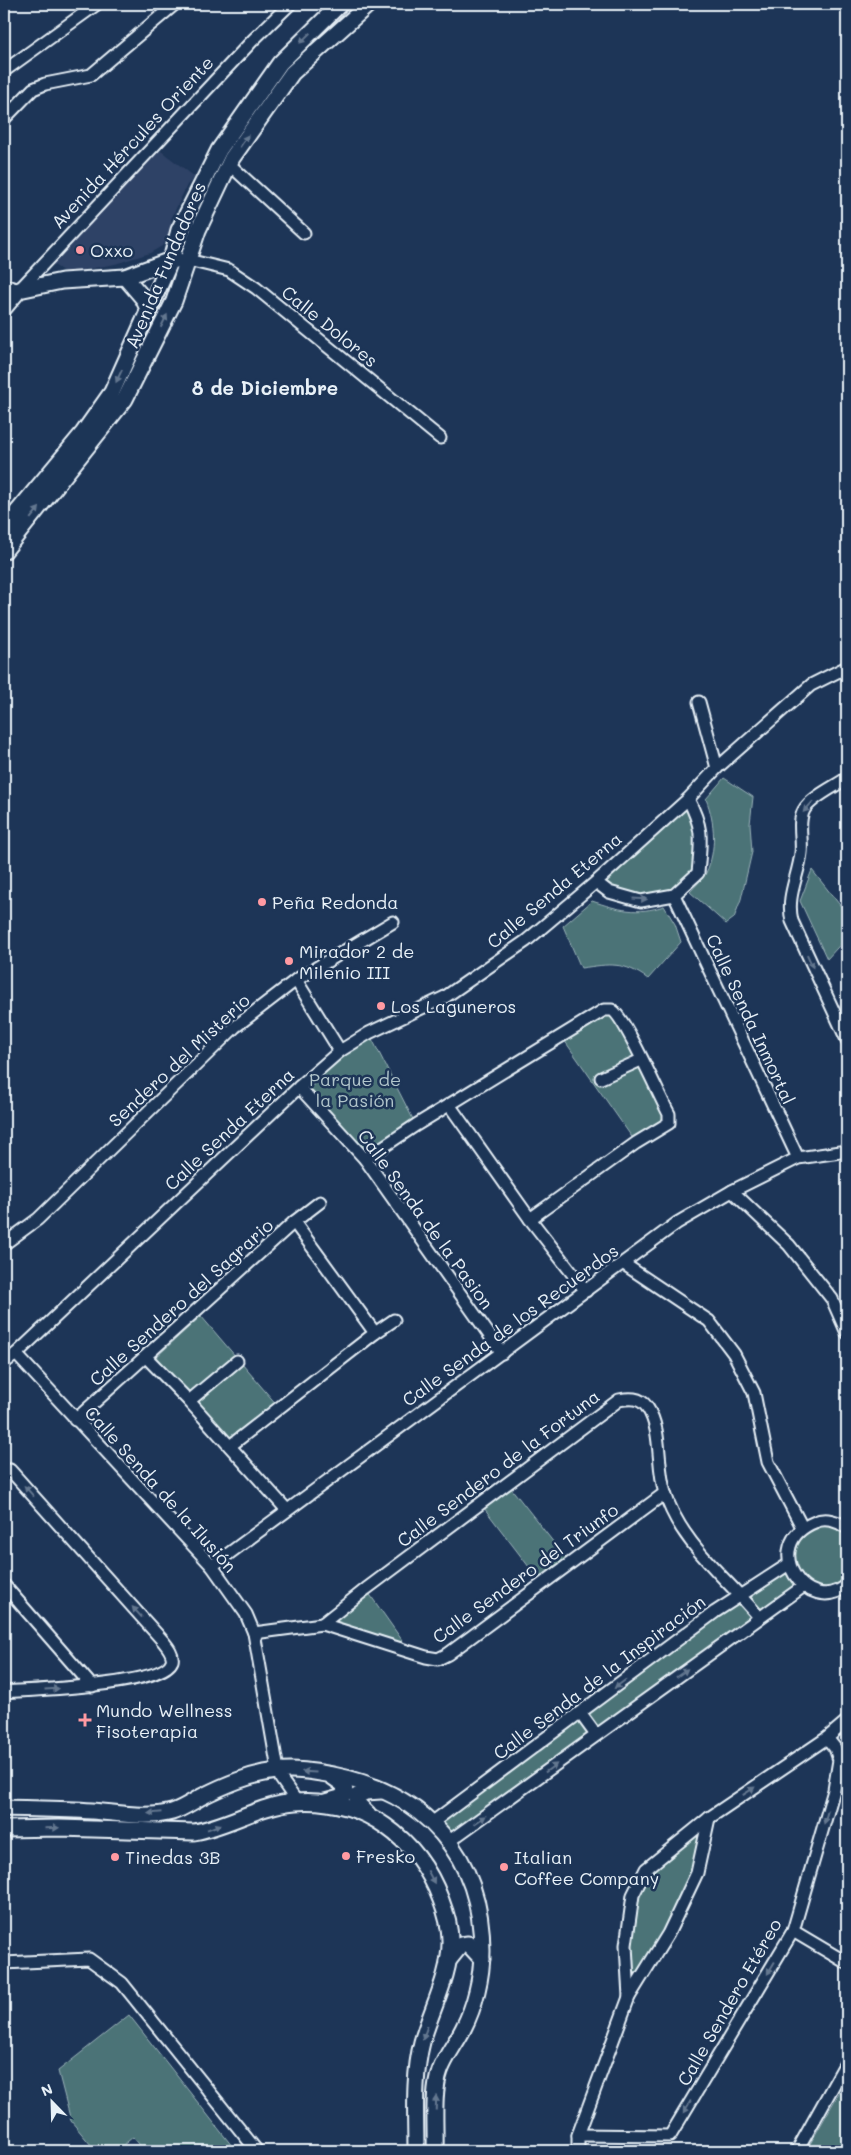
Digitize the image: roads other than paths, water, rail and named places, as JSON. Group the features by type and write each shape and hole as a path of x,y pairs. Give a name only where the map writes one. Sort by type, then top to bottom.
{"street":[{"path":"4,71 97,4"},
{"path":"4,119 33,89 44,84 91,75 174,4"},
{"name":"Avenida Hércules Oriente","path":"4,308 253,40 290,4"},
{"name":"Avenida Fundadores","path":"4,528 82,433 112,392 170,260 178,230 219,150 280,63 340,4"},
{"name":"Avenida Fundadores","path":"4,551 125,399 174,301 198,230 229,164 292,73 369,4"},
{"path":"229,164 304,233"},
{"path":"4,284 19,290 62,281 125,277 170,260 188,260"},
{"name":"Calle Dolores","path":"188,260 229,270 256,288 440,438"},
{"path":"125,277 143,298 149,311"},
{"name":"Calle Senda Eterna","path":"4,1363 16,1354 299,1087 340,1051 369,1033 445,997 526,941 596,882 688,799 717,768 811,685 847,667"},
{"path":"699,702 717,768"},
{"path":"847,778 811,802 804,810 801,818 801,853 789,908 792,921 847,1040"},
{"path":"596,882 610,892 641,901 674,895 698,873 702,839 698,817 688,799"},
{"name":"Calle Senda Inmortal","path":"674,895 798,1158"},
{"name":"Sendero del Misterio","path":"4,1244 38,1219 235,1027 296,980 393,922"},
{"path":"296,980 340,1051"},
{"path":"365,1159 416,1125 608,1009 612,1010 619,1016 669,1114 669,1123 636,1143 530,1219"},
{"path":"601,1078 641,1060"},
{"name":"Calle Senda de la Pasion","path":"299,1087 365,1159 502,1353"},
{"path":"450,1106 530,1219 586,1291"},
{"name":"Calle Senda de los Recuerdos","path":"212,1566 286,1509 624,1264 677,1223 732,1191 798,1158 847,1151"},
{"path":"732,1191 783,1239 811,1273 832,1299 847,1333"},
{"name":"Calle Sendero del Sagrario","path":"76,1420 294,1222 320,1202"},
{"name":"Calle Sendero del Sagrario","path":"294,1222 375,1333"},
{"path":"624,1264 709,1321 734,1354 754,1392 768,1462 802,1528"},
{"path":"230,1446 394,1320"},
{"name":"Calle Senda de la Ilusión","path":"16,1354 212,1566 246,1614 254,1633 278,1770 281,1779 297,1802"},
{"path":"146,1357 286,1509"},
{"path":"189,1402 237,1361"},
{"name":"Calle Sendero de la Fortuna","path":"322,1624 366,1588 619,1400 633,1398 646,1405 655,1427 665,1493 681,1526 702,1555 740,1594 759,1617"},
{"path":"4,1474 10,1470 163,1641 172,1656 172,1662 168,1667 149,1676 92,1686 4,1692"},
{"name":"Calle Sendero del Triunfo","path":"254,1633 322,1624 426,1657 438,1659 448,1654 665,1493"},
{"path":"846,1587 824,1594 804,1586 792,1572 788,1553 791,1542 802,1528 817,1521 830,1520 847,1528"},
{"name":"Calle Senda de la Inspiración","path":"433,1822 740,1594 789,1564"},
{"path":"4,1585 92,1686"},
{"path":"448,1842 804,1586"},
{"path":"580,1713 596,1735"},
{"path":"629,1997 626,1945 633,1895 646,1869 709,1818 827,1738 847,1721"},
{"name":"Calle Sendero Etéreo","path":"578,2135 670,2136 793,1931 834,1790 839,1760 835,1748 827,1738"},
{"path":"4,1808 62,1809 132,1815 173,1812 232,1783 250,1776 278,1770 330,1774 348,1778 408,1802 433,1822 464,1867 478,1912 482,1959 481,1972 465,2026 440,2070 438,2077 435,2151"},
{"path":"321,1803 340,1798 345,1793 344,1786 330,1774"},
{"path":"384,1791 366,1792 357,1796 357,1803 374,1819 410,1846 433,1878 448,1919 450,1942 446,1965 422,2043 416,2078 416,2151"},
{"path":"4,1829 59,1828 194,1832 208,1830 245,1814 271,1806 297,1802 321,1803 357,1811 374,1819"},
{"path":"578,2151 578,2135 629,1997 668,1934 697,1873 709,1818"},
{"path":"448,1919 461,1934 468,1933 472,1929 478,1912"},
{"path":"793,1931 847,1963"},
{"path":"446,1965 461,1945 468,1944 482,1959"},
{"path":"4,1963 89,1960 122,1983 257,2151"},
{"path":"797,2151 847,2061"}],"place":[{"name":"Oxxo","path":"80,250"},
{"name":"Peña Redonda","path":"262,902"},
{"name":"Mirador 2 de Milenio III","path":"289,961"},
{"name":"Los Laguneros","path":"381,1006"},
{"name":"Mundo Wellness Fisoterapia","path":"85,1720"},
{"name":"Fresko","path":"346,1856"},
{"name":"Tinedas 3B","path":"115,1857"},
{"name":"Italian Coffee Company","path":"504,1867"}],"district":[{"name":"8 de Diciembre","path":"265,387"}],"park label":[{"name":"Parque de la Pasión","path":"355,1089"}]}
